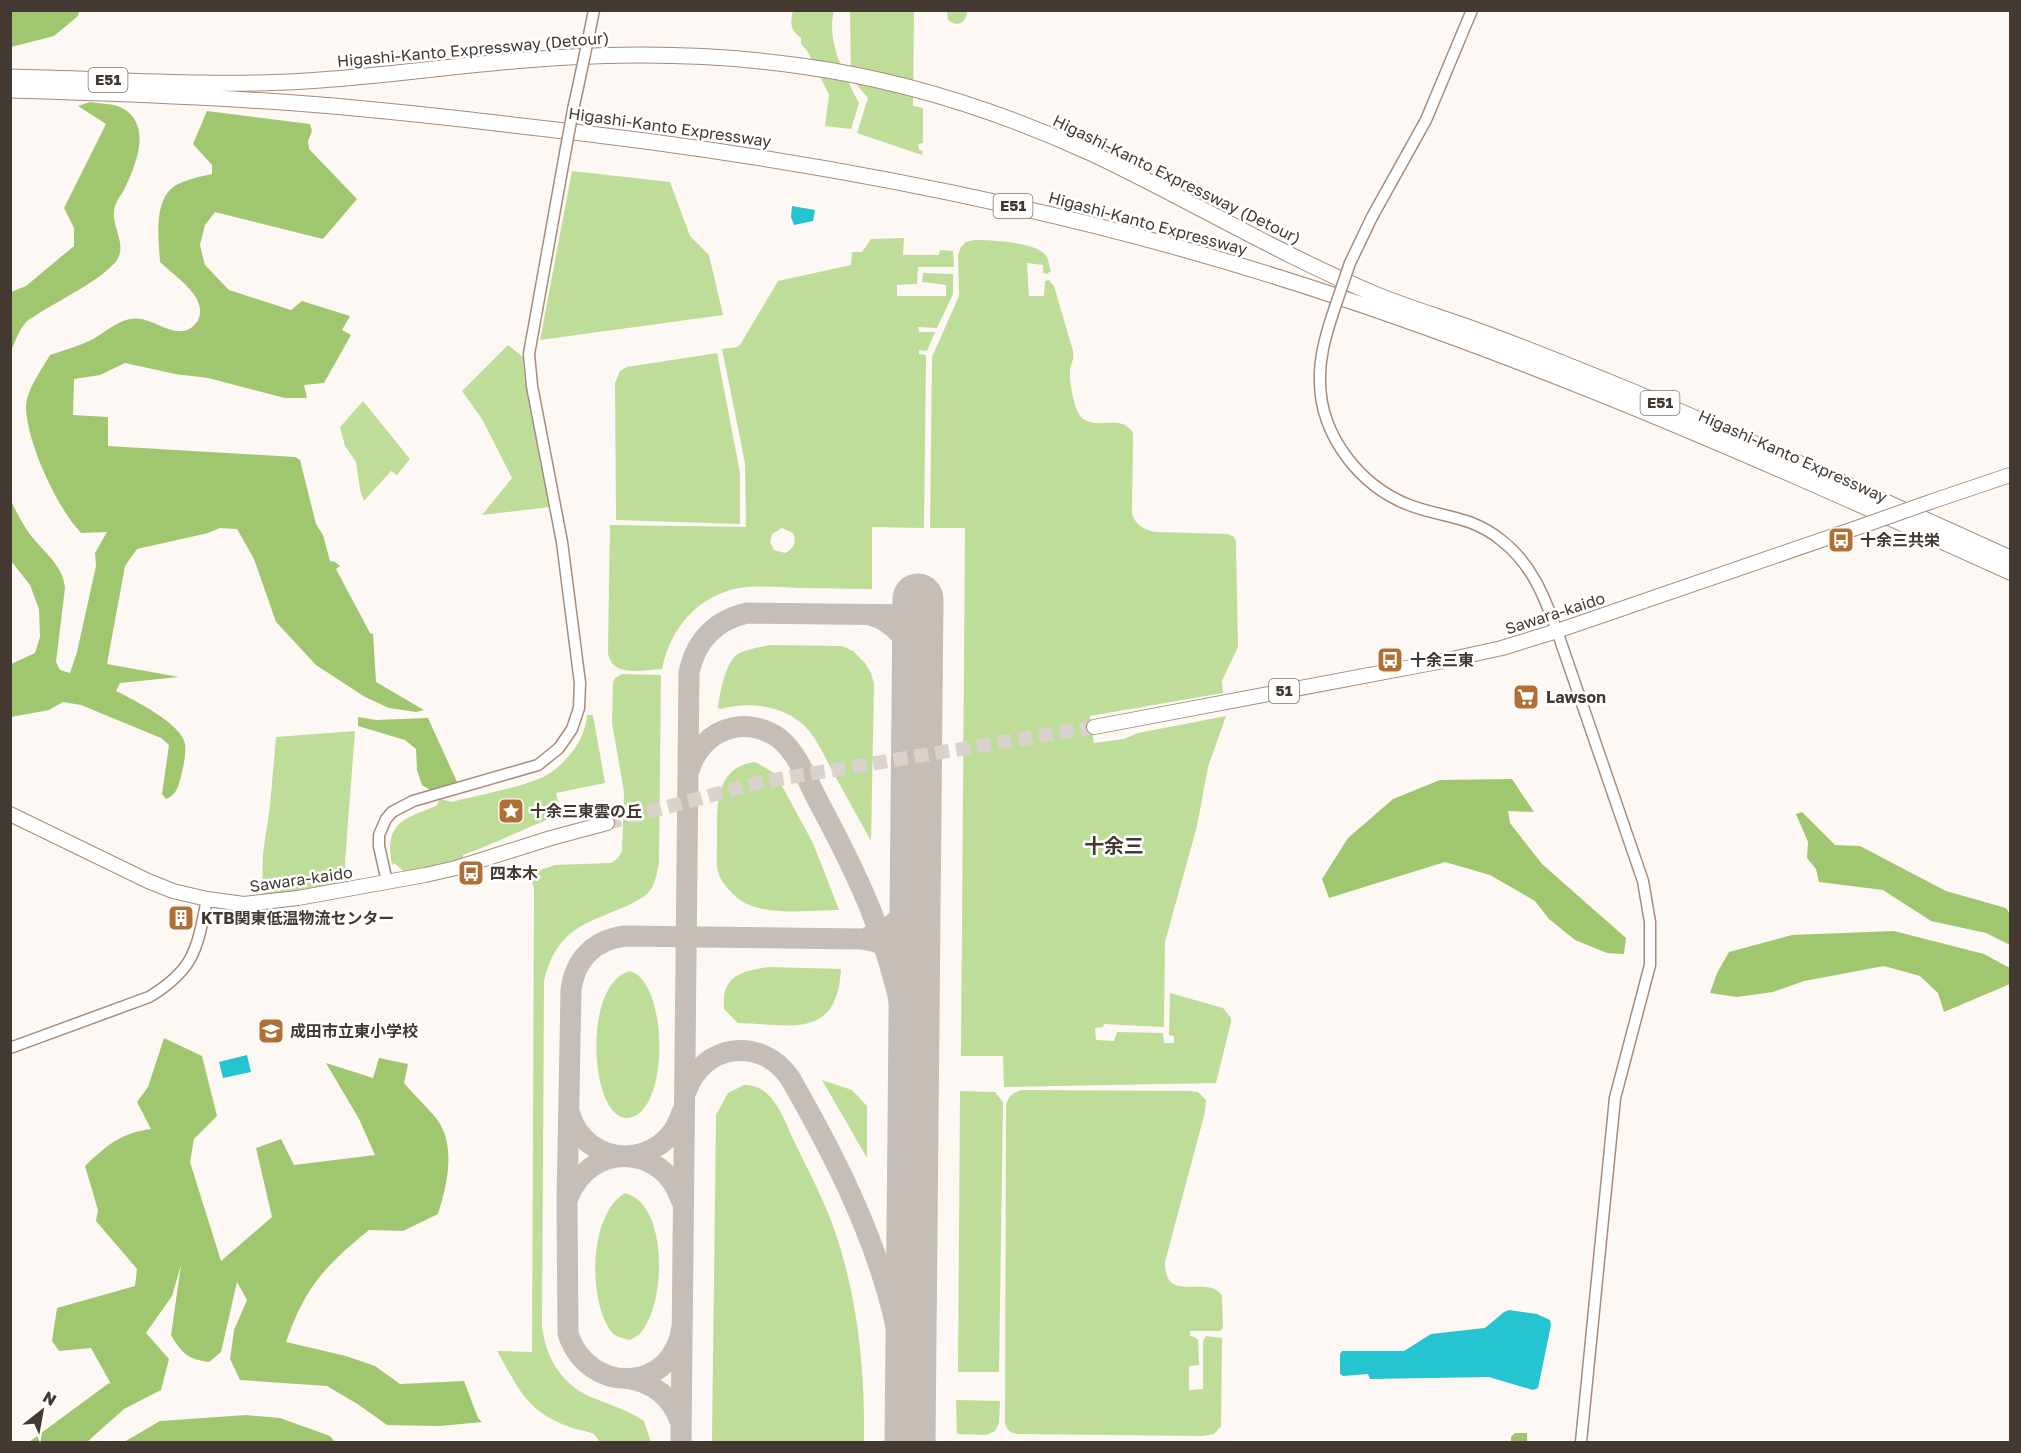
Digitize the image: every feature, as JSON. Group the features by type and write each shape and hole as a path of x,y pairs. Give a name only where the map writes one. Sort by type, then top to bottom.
{"highway":[{"name":"Higashi-Kanto Expressway (Detour)","path":"10,77 206,84 308,81 567,57 648,55 726,58 801,66 868,77 940,95 1037,130 1094,155 1306,263 1379,296"},
{"name":"Higashi-Kanto Expressway","path":"10,90 183,96 331,106 603,135 838,170 1035,211 1217,259 1340,297 1443,333 1640,409 2010,572"},
{"name":"Higashi-Kanto Expressway","path":"1379,296 1483,332 1623,388 2010,558"},
{"name":"Sawara-kaido","path":"1094,727 1473,655 1557,631 2010,475"},
{"path":"1936,524 2010,553"},
{"path":"1961,550 2010,577"},
{"name":"Sawara-kaido","path":"10,814 173,891 244,904 387,882 456,868 607,823"}],"street":[{"path":"387,882 379,846 379,835 392,812 413,801 538,765 553,754 567,739 579,708 580,683 562,542 532,386 529,354 574,105 594,10"},
{"path":"1472,10 1426,120 1372,217 1350,263 1322,354 1320,386 1327,421 1337,443 1350,461 1374,485 1402,502 1421,509 1466,519 1484,528 1508,545 1537,581 1557,631 1643,881 1649,910 1650,965 1620,1072 1610,1129 1581,1443"},
{"path":"10,1048 149,997 164,987 183,970 195,952 207,899"}],"green space":[{"path":"11,10 79,11 78,16 54,36 11,47"},
{"path":"793,11 834,11 833,35 838,58 859,103 851,129 825,126 829,95 808,52 801,44 801,38 793,29 791,23"},
{"path":"850,11 914,11 913,106 923,108 923,143 918,144 919,150 923,151 922,155 857,133 868,98 851,78"},
{"path":"947,11 967,11 964,21 955,24 948,20"},
{"path":"90,102 119,106 131,115 137,124 139,146 137,158 114,211 120,254 103,274 28,321 19,332 11,351 11,292 26,286 74,246 74,228 64,208 106,124 78,106"},
{"path":"207,111 310,124 312,131 308,141 309,149 357,199 323,239 215,212 205,225 200,245 205,265 229,290 291,310 302,301 350,316 342,330 351,335 324,383 304,385 307,398 285,398 208,378 175,374 125,363 100,375 74,379 73,415 108,417 108,446 295,457 300,460 316,524 323,535 330,561 340,566 336,569 370,633 373,634 376,682 424,710 416,712 389,708 365,697 316,665 276,622 254,559 237,529 220,528 208,533 137,549 125,566 107,664 179,677 120,683 116,691 156,713 182,736 185,751 180,781 176,791 166,799 162,794 169,745 161,738 81,705 63,702 49,710 11,717 11,664 35,653 40,637 39,609 30,585 11,561 11,501 27,530 56,564 63,579 65,588 56,662 60,670 70,673 77,652 96,566 95,553 107,532 81,533 63,508 45,475 32,440 26,403 34,381 50,355 77,346 120,322 130,319 144,319 176,331 187,330 198,320 200,311 195,295 160,262 158,223 162,203 172,188 197,177 212,174 212,165 193,144"},
{"path":"572,171 670,182 690,236 709,255 723,315 540,340"},
{"path":"904,238 903,255 939,255 940,250 953,251 954,267 918,267 917,284 897,285 897,296 946,296 946,285 922,282 923,273 953,274 953,294 937,328 918,327 919,332 935,332 927,351 919,350 919,354 926,355 924,528 872,527 872,589 761,586 724,592 710,598 688,616 672,641 662,669 629,671 615,666 608,653 610,525 746,527 745,463 722,349 740,345 778,281 851,265 852,252 862,252 871,239","holes":["782,528 793,533 795,542 791,549 785,553 774,550 770,542 772,534"]},
{"path":"975,240 1025,245 1042,252 1047,257 1051,271 1047,274 1043,273 1043,265 1027,263 1029,296 1044,296 1045,281 1049,280 1054,286 1073,351 1070,380 1074,402 1082,418 1095,423 1122,424 1133,433 1132,514 1136,522 1145,529 1156,532 1228,534 1234,537 1236,542 1238,647 1222,681 1223,693 1090,716 1094,743 1124,739 1138,733 1226,716 1208,767 1197,826 1165,942 1164,1027 1104,1024 1103,1027 1095,1028 1096,1040 1114,1041 1117,1032 1163,1033 1164,1043 1174,1043 1174,1036 1169,1035 1170,993 1223,1008 1231,1018 1231,1022 1216,1083 1004,1087 1003,1056 961,1056 965,528 930,528 932,357 959,296 958,255 966,242"},
{"path":"508,345 523,357 524,375 551,507 482,515 512,478 482,419 462,391"},
{"path":"717,353 740,473 740,524 616,520 615,383 620,371 627,367"},
{"path":"363,401 410,459 397,475 391,471 364,501 356,462 345,446 340,427"},
{"path":"771,645 842,646 853,651 871,673 874,684 871,841 817,742 801,723 791,716 768,707 744,705 718,708 724,678 733,658 746,651"},
{"path":"622,674 661,675 659,863 654,883 645,895 633,903 589,922 566,937 550,962 544,981 542,1326 551,1358 570,1384 589,1396 644,1421 651,1442 600,1442 594,1434 570,1427 541,1413 524,1396 497,1351 532,1352 534,888 529,874 555,865 611,863 622,851 624,792 612,723 613,682"},
{"path":"587,715 593,715 605,783 556,793 561,814 463,855 463,858 405,872 394,863 392,865 391,840 394,831 405,819 436,806 440,799 452,802 514,787 547,775 562,764 574,749 583,732"},
{"path":"358,717 376,720 428,718 458,784 432,791 422,785 417,770 416,749 405,740 358,726"},
{"path":"355,731 345,862 347,883 262,896 263,853 276,737"},
{"path":"755,762 773,772 782,786 813,843 839,910 774,911 762,909 740,900 721,879 717,857 720,792 731,772"},
{"path":"1512,779 1534,812 1508,811 1510,823 1542,864 1626,938 1624,954 1607,953 1575,940 1549,919 1535,901 1490,875 1445,862 1329,898 1322,879 1348,838 1393,799 1440,780"},
{"path":"1802,812 1835,845 1860,846 1946,891 2006,908 2010,914 2010,945 1986,933 1931,921 1883,890 1819,882 1816,869 1807,858 1808,842 1796,814"},
{"path":"1894,931 1984,954 2010,968 2010,984 1944,1012 1938,993 1920,976 1884,966 1804,981 1773,992 1737,997 1710,993 1717,973 1729,952 1792,935"},
{"path":"769,967 841,969 838,992 831,1008 820,1018 807,1023 775,1025 738,1023 724,1009 726,989 735,977 742,973"},
{"path":"630,971 643,980 652,998 658,1021 659,1047 652,1095 642,1111 628,1118 615,1113 605,1098 599,1076 596,1050 598,1024 604,1000 614,981"},
{"path":"164,1038 202,1056 217,1116 194,1139 190,1162 221,1261 272,1217 256,1148 281,1139 294,1165 375,1155 359,1119 326,1063 373,1078 379,1058 408,1064 404,1083 436,1118 446,1140 447,1178 438,1214 403,1231 369,1230 353,1243 328,1267 309,1292 286,1342 346,1356 375,1366 400,1384 464,1381 478,1418 482,1422 440,1426 387,1425 327,1386 240,1380 230,1359 234,1330 247,1300 237,1282 221,1352 209,1362 191,1357 182,1351 171,1335 181,1265 172,1296 146,1333 169,1359 161,1390 124,1409 87,1442 29,1442 109,1383 111,1384 91,1348 59,1351 52,1341 57,1308 135,1286 137,1269 96,1221 98,1210 85,1166 115,1141 151,1129 137,1102 148,1087"},
{"path":"822,1080 852,1090 867,1106 867,1158"},
{"path":"744,1085 754,1086 763,1091 777,1105 820,1195 842,1252 858,1333 863,1387 864,1442 712,1442 716,1115 728,1093"},
{"path":"1022,1090 1190,1091 1198,1092 1206,1100 1205,1112 1165,1262 1167,1275 1172,1283 1179,1286 1207,1287 1216,1290 1222,1296 1223,1328 1220,1331 1190,1331 1190,1336 1198,1340 1199,1365 1189,1366 1189,1390 1203,1389 1203,1341 1206,1336 1222,1338 1221,1426 1214,1434 1203,1436 1018,1434 1007,1428 1005,1423 1006,1107 1011,1096"},
{"path":"960,1091 995,1092 1003,1102 999,1372 958,1372"},
{"path":"625,1193 639,1201 650,1215 659,1256 659,1279 649,1318 640,1333 630,1340 616,1336 610,1330 598,1298 596,1278 596,1257 604,1219 613,1204"},
{"path":"956,1400 1000,1401 999,1423 995,1431 986,1435 957,1434"},
{"path":"246,1415 280,1418 330,1436 335,1442 124,1442 160,1421"},
{"path":"1515,1433 1527,1433 1527,1441 1543,1442 1511,1442 1511,1437"}],"water":[{"path":"792,206 815,210 813,221 794,225 791,217"},
{"path":"247,1055 251,1072 223,1078 219,1062"},
{"path":"1509,1310 1537,1314 1550,1320 1551,1325 1538,1388 1533,1390 1489,1377 1370,1379 1368,1374 1343,1376 1340,1374 1342,1351 1404,1351 1431,1334 1485,1328"}],"taxiway":[{"path":"681,1442 689,672 692,661 702,641 717,626 747,613 917,615"},
{"path":"870,615 887,623 901,635 911,650 917,668"},
{"path":"689,771 699,749 710,738 732,728 751,727 764,730 775,735 792,752 847,857 871,911 891,968 905,1030"},
{"path":"868,937 884,930 897,920 908,907 915,891"},
{"path":"682,1327 675,1349 663,1365 648,1375 630,1378 611,1376 593,1368 579,1354 568,1334 567,1202 571,990 577,969 588,953 604,942 625,936 862,939 881,944 897,954 903,961 914,987 913,1114"},
{"path":"686,1092 694,1076 705,1063 719,1055 733,1051 749,1051 764,1056 778,1065 790,1078 836,1163 874,1251 893,1313 910,1431"},
{"path":"569,1112 578,1131 591,1145 608,1153 625,1156 643,1153 660,1145 673,1131 682,1112"},
{"path":"568,1198 578,1180 592,1167 608,1159 626,1157 643,1160 659,1168 672,1181 681,1200"},
{"path":"630,1379 647,1384 661,1393 672,1405 680,1421"}],"runway":[{"path":"910,1442 918,599"}],"tunnel":[{"path":"607,823 761,782 1094,727"}],"place":[{"name":"十余三共栄","path":"1841,540"},
{"name":"十余三東","path":"1390,660"},
{"name":"Lawson","path":"1526,697"},
{"name":"十余三東雲の丘","path":"511,811"},
{"name":"四本木","path":"471,873"},
{"name":"KTB関東低温物流センター","path":"181,918"},
{"name":"成田市立東小学校","path":"271,1031"}],"district":[{"name":"十余三","path":"1114,846"}]}
